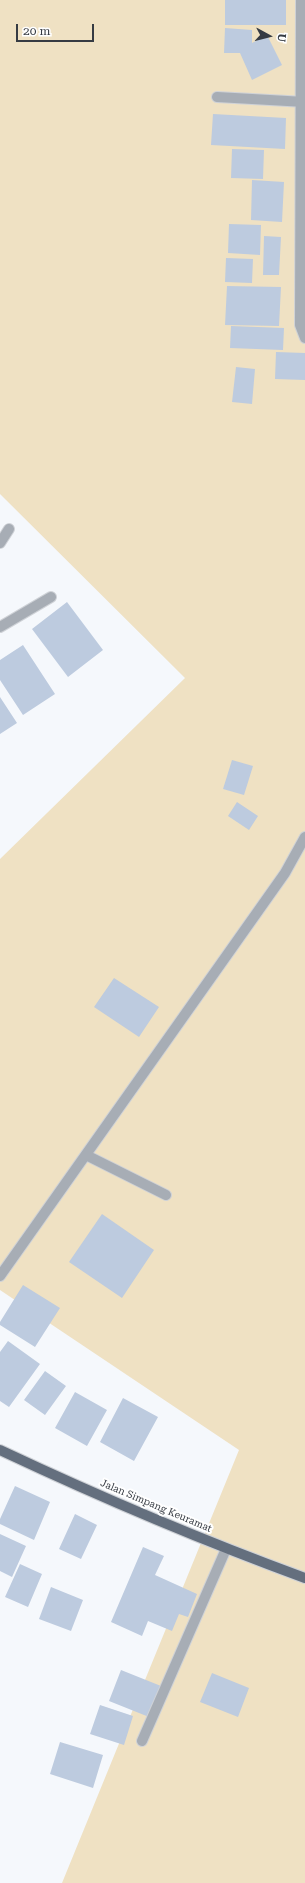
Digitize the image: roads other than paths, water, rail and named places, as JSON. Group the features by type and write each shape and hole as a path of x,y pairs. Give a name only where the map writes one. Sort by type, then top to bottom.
{"main road":[{"name":"Jalan Simpang Keuramat","path":"0,1450 84,1489 226,1549 305,1578"}],"street":[{"path":"301,0 303,102 300,325 305,338"},
{"path":"217,97 303,102"},
{"path":"0,543 9,529"},
{"path":"0,627 51,597"},
{"path":"0,1276 285,873 305,837"},
{"path":"86,1155 166,1195"},
{"path":"142,1741 226,1549"}]}
